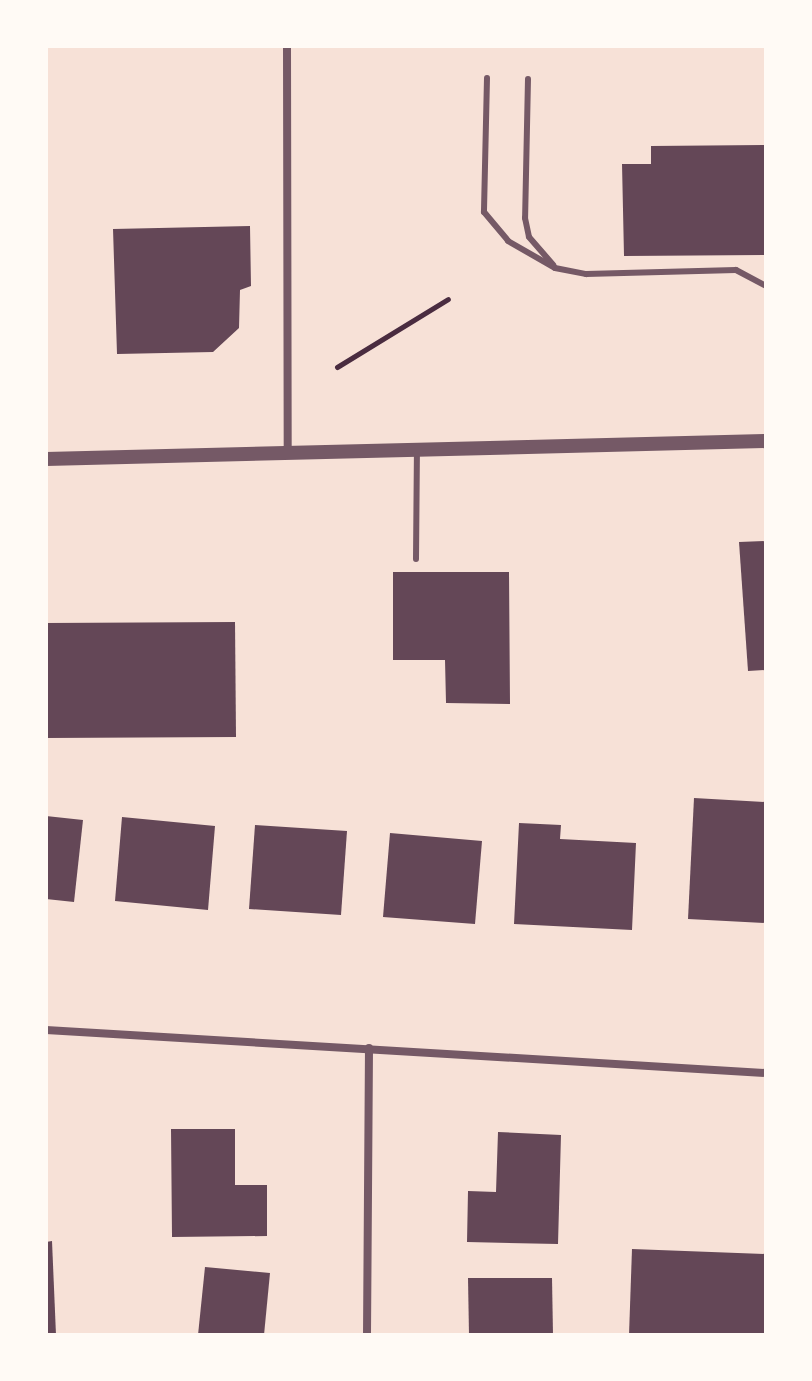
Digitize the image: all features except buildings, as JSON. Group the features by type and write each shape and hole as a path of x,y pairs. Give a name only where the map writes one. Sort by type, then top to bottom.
{"street":[{"path":"287,46 288,453"},
{"path":"46,459 766,441"},
{"path":"46,1030 766,1073"},
{"path":"367,1335 369,1048"}],"lane":[{"path":"487,78 484,212 508,241 555,268 597,274 736,270 766,286"},
{"path":"528,79 525,218 529,237 555,268"},
{"path":"416,559 417,452"}],"path":[{"path":"337,367 448,299"}]}
